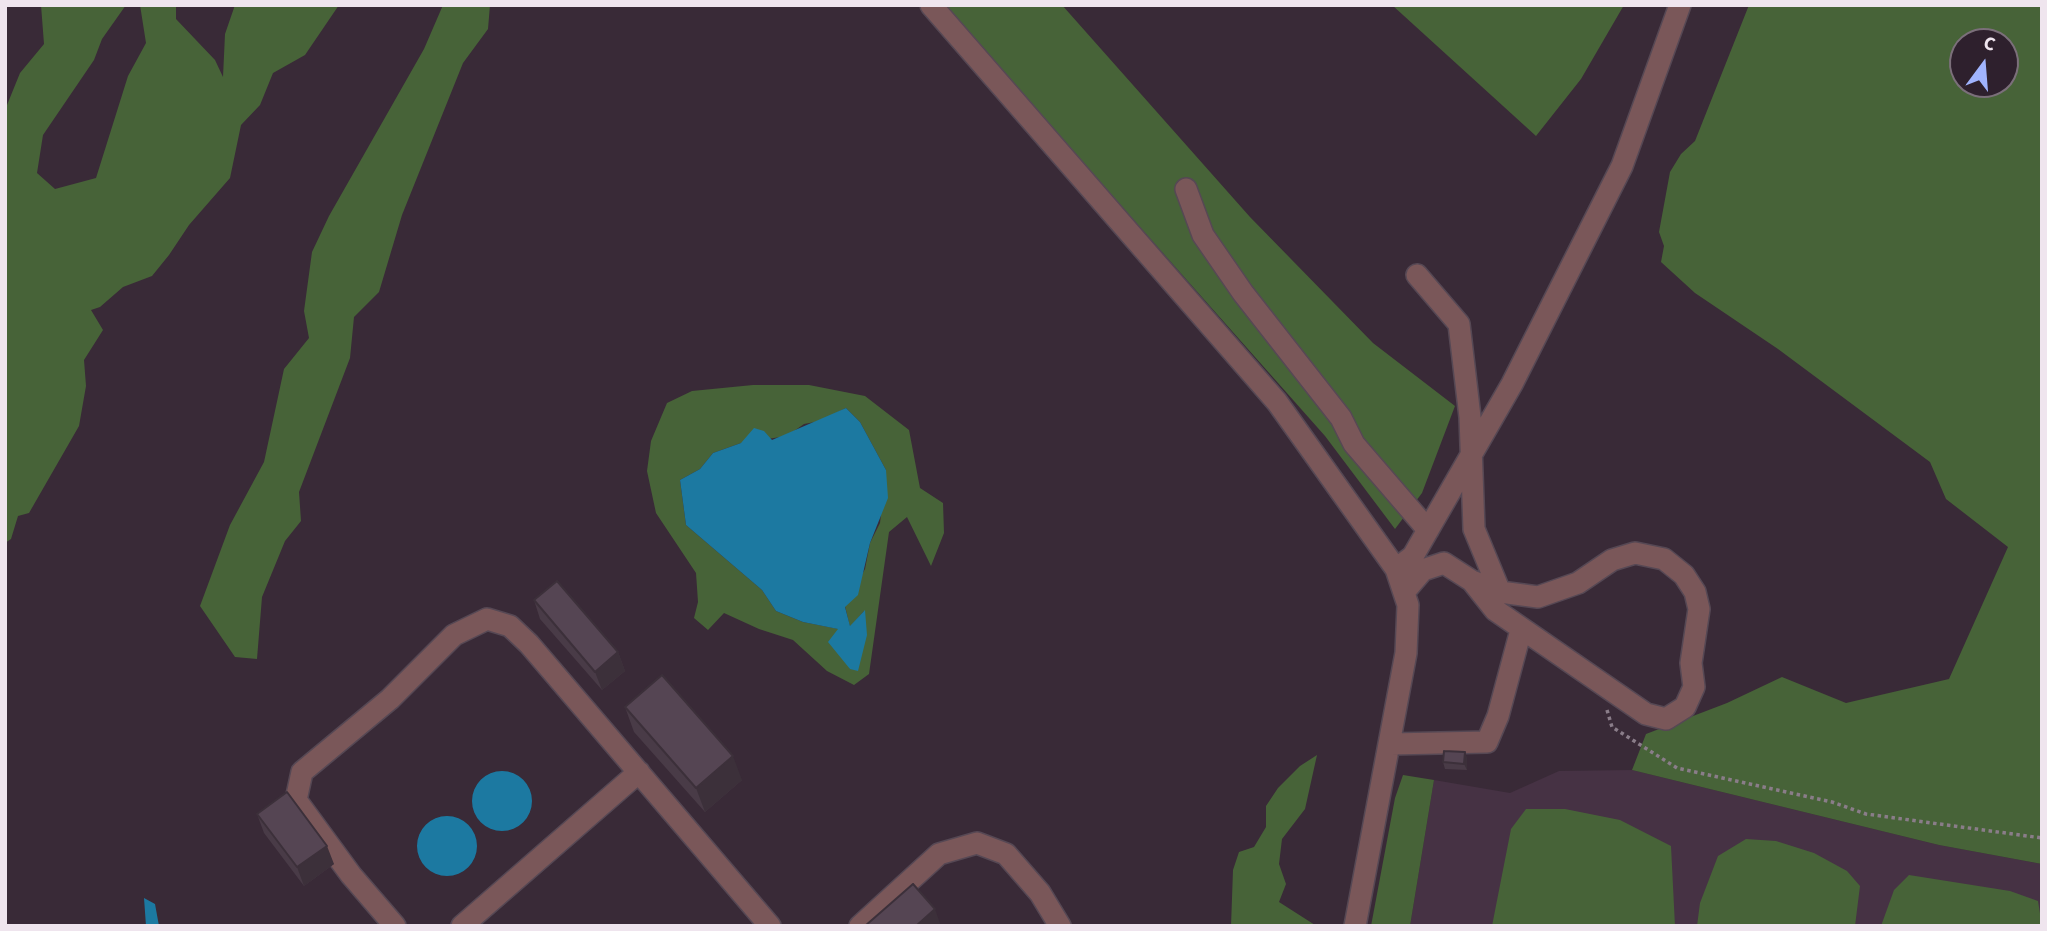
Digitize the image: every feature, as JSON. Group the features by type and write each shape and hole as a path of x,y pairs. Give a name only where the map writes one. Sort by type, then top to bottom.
{"street":[{"path":"931,5 1277,402 1396,569 1408,604 1406,653 1355,926"},
{"path":"1396,569 1413,556 1512,384 1622,166 1680,5"},
{"path":"1186,189 1203,235 1243,293 1341,418 1354,444 1428,530"},
{"path":"1418,275 1459,324 1466,370 1474,529 1500,592"},
{"path":"1405,591 1423,569 1444,563 1472,581 1500,592 1538,597 1578,583 1612,560 1635,554 1664,559 1684,575 1695,592 1699,609 1691,663 1694,687 1685,707 1666,719 1646,714 1495,610 1472,581"},
{"path":"395,926 351,875 296,800 302,772 390,699 454,635 487,619 510,626 529,644 770,926"},
{"path":"1391,744 1487,742 1521,629"},
{"path":"462,926 639,772"},
{"path":"860,926 939,854 977,843 1006,854 1040,893 1060,926"}],"path":[{"path":"1600,684 1612,727 1677,768 1832,802 1866,814 2042,838"}],"shaded area":[{"path":"1632,770 1939,845 2042,864 2042,926 1410,926 1434,780 1510,793 1559,771"}],"green space":[{"path":"41,5 126,5 102,39 94,60 43,135 37,173 55,189 96,178 128,76 146,43 140,5 176,5 176,19 215,60 223,77 225,34 235,5 339,5 305,55 273,73 260,105 241,125 230,178 189,225 152,276 123,287 100,307 91,310 103,330 84,360 86,386 79,426 29,513 18,516 11,539 5,543 5,110 20,73 44,44"},
{"path":"443,5 490,5 488,29 463,63 402,215 379,292 354,317 350,358 299,492 301,521 285,541 262,597 257,659 235,657 200,606 230,525 264,462 284,369 309,338 304,311 312,252 329,216 424,49"},
{"path":"943,5 1062,5 1250,217 1373,343 1455,406 1422,493 1395,529 1325,436"},
{"path":"1392,5 1624,5 1581,79 1536,136"},
{"path":"1749,5 2042,5 2042,864 1939,845 1632,770 1646,734 1727,703 1782,677 1846,703 1949,679 2008,547 1946,499 1930,462 1778,349 1695,293 1661,262 1664,246 1659,232 1670,172 1681,154 1695,141"},
{"path":"753,385 809,385 865,396 909,430 920,488 943,503 944,533 931,566 907,517 889,532 869,674 854,685 827,671 793,640 759,629 724,613 708,630 694,618 698,602 696,573 656,513 647,471 651,441 667,403 692,391","holes":["846,408 860,422 886,470 880,523 870,543 865,569 845,606 850,627 864,611 850,669 839,629 803,622 776,611 762,590 686,525 680,480 700,469 713,453 741,443 787,436 804,424 820,421"]},
{"path":"1317,755 1305,809 1282,839 1279,864 1286,884 1279,902 1315,925 1231,926 1233,870 1239,852 1254,847 1266,827 1266,806 1278,788 1300,766"},
{"path":"1403,775 1434,780 1410,926 1371,926 1395,798"},
{"path":"1526,809 1565,809 1620,820 1671,846 1675,926 1492,926 1511,829"},
{"path":"1746,839 1776,841 1814,853 1847,871 1860,886 1855,926 1697,926 1700,903 1718,856"},
{"path":"1909,875 2010,891 2038,901 2042,926 1881,926 1894,890"}],"water":[{"path":"846,408 860,422 886,470 888,498 870,543 858,595 845,607 850,626 865,610 867,635 858,671 850,669 828,642 838,629 803,622 776,611 762,590 686,525 680,480 700,469 713,453 741,443 754,428 764,431 772,440"},
{"path":"502,771 523,780 532,801 523,822 502,831 481,822 472,801 481,780"},
{"path":"447,816 468,825 477,846 468,867 447,876 426,867 417,846 426,825"},
{"path":"144,898 155,904 159,926 146,926"}],"building":[{"path":"557,581 618,652 595,672 534,600"},
{"path":"662,675 733,756 696,788 625,707"},
{"path":"1444,751 1465,752 1464,764 1443,762"},
{"path":"287,792 327,846 297,867 257,814"},
{"path":"913,884 935,909 916,926 865,926"}]}
